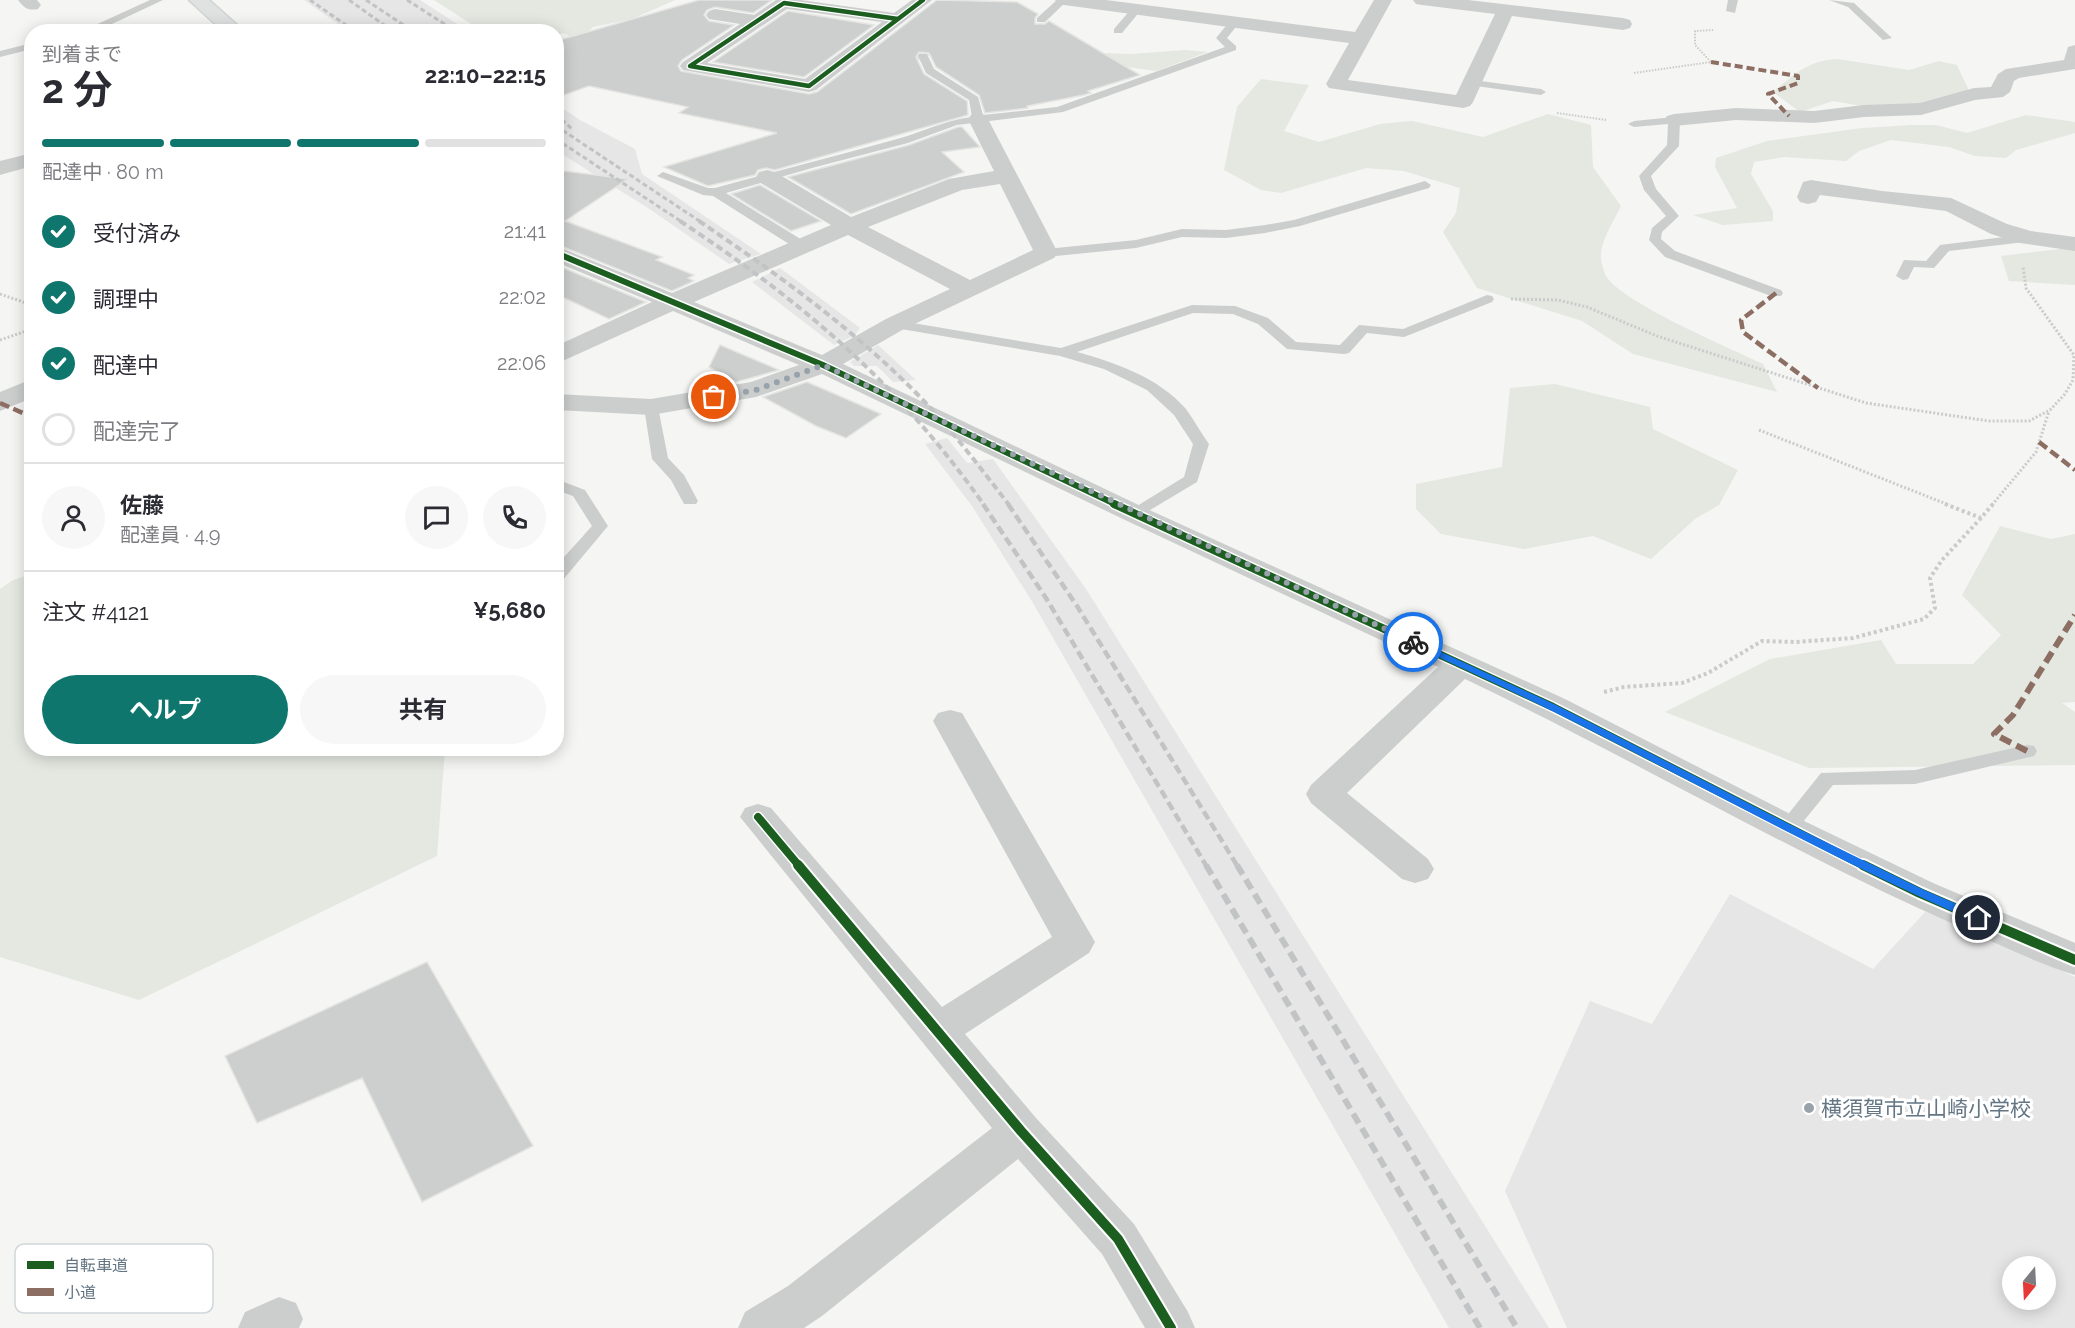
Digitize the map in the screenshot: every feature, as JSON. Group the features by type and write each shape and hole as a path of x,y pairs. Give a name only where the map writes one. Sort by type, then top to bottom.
{"street":[{"path":"198,0 226,24"},
{"path":"898,19 784,3 690,66 809,87 898,19 922,0"},
{"path":"1063,0 1362,39"},
{"path":"1383,0 1336,84 1464,102 1506,10"},
{"path":"1422,0 1474,3 1506,10 1623,24"},
{"path":"1573,18 1580,0"},
{"path":"715,15 756,21"},
{"path":"1674,120 1736,114 1814,117 1864,111 1921,109 1974,94 1996,93 2003,88 2005,78 2013,73 2073,64 2075,51"},
{"path":"752,100 775,81"},
{"path":"564,402 651,407 756,390 823,365 895,324 1047,253 978,119"},
{"path":"0,168 24,161"},
{"path":"564,352 672,302 849,226 957,184 1006,176"},
{"path":"767,177 849,226 969,289"},
{"path":"1808,197 1811,187 1882,198 1951,205 2000,229 2035,240 2075,244"},
{"path":"564,257 823,365 1136,514 1553,707 1787,828 1920,893 2075,960"},
{"path":"0,403 24,391"},
{"path":"1415,869 1324,794 1461,664"},
{"path":"937,1031 1075,942 950,721"},
{"path":"758,817 1021,1131 1118,1239 1171,1328"},
{"path":"762,1328 805,1301 1021,1131"}],"lane":[{"path":"103,24 158,0"},
{"path":"1041,20 1063,0"},
{"path":"1834,0 1851,5 1887,38"},
{"path":"1118,31 1136,10"},
{"path":"663,176 707,192 716,192 904,141 954,122 1024,116 1059,110 1166,74 1232,48 1221,38 1234,22"},
{"path":"0,54 24,48"},
{"path":"923,56 930,71 974,99 978,119"},
{"path":"1473,83 1541,92"},
{"path":"1634,124 1674,120 1673,146 1645,176 1650,190 1673,216 1656,231 1654,240 1670,254 1776,293"},
{"path":"1047,253 1136,244 1182,233 1226,234 1265,230 1425,185"},
{"path":"716,192 802,246"},
{"path":"1904,276 1909,263 1929,265 1945,248 2035,240"},
{"path":"1062,352 1192,309 1235,310 1263,321 1292,346 1344,350 1364,328 1404,333 1487,299"},
{"path":"895,324 1062,352 1109,366 1152,387 1180,412 1201,444 1191,478 1136,514"},
{"path":"651,407 660,459 678,478 690,501"},
{"path":"564,487 579,493 600,526 564,568"},
{"path":"1787,828 1828,778 1914,777 2027,751"}],"path":[{"path":"1634,73 1711,62 1695,45 1695,31 1728,29 1732,5"},
{"path":"1541,92 1546,109 1555,113 1634,124"},
{"path":"1487,299 1558,300 1587,307 1657,336 1866,403 1989,421 2029,421 2050,410 2065,394 2073,380 2074,355 2026,288 2022,270 2025,255 2035,240"},
{"path":"0,294 24,302"},
{"path":"0,340 24,332"},
{"path":"1553,707 1624,687 1682,683 1708,672 1762,641 1796,642 1853,638 1923,619 1935,608 1930,578 1942,560 1981,518 2036,452 2050,410"},
{"path":"1759,430 1981,518"}],"shaded area":[{"path":"304,0 420,0 457,24 338,24"},
{"path":"434,0 675,0 632,19 593,27 584,36 573,38 564,33 564,24 471,24"},
{"path":"979,33 1104,53 1131,54 1185,50 1208,52 1156,71 1127,67 1068,71 1010,51 952,45 902,68 881,95 859,103 842,103 907,49 917,44"},
{"path":"1837,59 1909,70 1939,61 1957,65 1970,93 1911,106 1862,106 1833,101 1800,112 1773,92 1809,66 1817,62"},
{"path":"1261,79 1309,85 1284,131 1319,142 1380,124 1412,121 1483,137 1548,114 1591,125 1593,167 1621,206 1605,238 1601,252 1606,276 1633,299 1655,312 1763,364 1777,392 1633,354 1582,321 1477,288 1443,232 1456,213 1460,188 1404,171 1366,168 1281,193 1261,190 1224,170 1237,107"},
{"path":"564,109 635,149 642,174 761,254 729,264 648,208 564,155"},
{"path":"2026,115 2075,122 2075,133 2016,150 2006,158 1975,156 1949,147 1891,140 1859,151 1846,161 1784,157 1754,162 1751,174 1773,211 1773,221 1723,225 1693,215 1737,208 1715,167 1716,158 1767,141 1862,128 1912,125 1936,125 1967,133"},
{"path":"2075,249 2075,285 2009,281 2001,256"},
{"path":"780,268 860,328 854,336 834,345 752,282"},
{"path":"878,345 916,380 893,382 877,366 854,366 850,362"},
{"path":"1555,384 1650,407 1653,429 1738,470 1719,505 1695,519 1651,559 1593,536 1524,549 1441,534 1416,509 1416,484 1502,467 1510,388"},
{"path":"947,438 967,463 993,459 1086,589 1549,1328 1449,1328 1033,603 972,506 925,444"},
{"path":"2000,526 2051,539 2075,534 2075,702 2062,703 2075,712 2075,765 1809,768 1665,712 1770,659 1881,640 1896,664 1973,664 2001,635 1962,595"},
{"path":"24,576 24,756 444,756 437,856 139,1000 0,957 0,589 13,580"},
{"name":"横須賀市立山崎小学校","path":"1730,894 1873,969 1925,912 1972,928 2075,977 2075,1328 1567,1328 1505,1191 1590,1001 1652,1024"}],"building":[{"path":"699,0 772,0 753,13 715,7 707,10 704,15 709,21 734,25 682,60 678,66 681,71 809,94 817,92 937,0 1017,2 1038,14 1035,24 1045,24 1049,21 1140,75 1088,91 1091,93 1084,95 1027,106 1028,108 985,113 979,95 936,67 929,53 919,52 916,57 924,74 967,101 968,115 775,170 766,168 758,170 755,175 708,186 664,167 777,133 679,113 688,107 589,86 564,95 564,39"},
{"path":"788,11 874,25 804,77 713,62"},
{"path":"962,127 980,147 942,152 964,172 851,214 788,177 909,145"},
{"path":"564,171 628,179 565,221 662,257 656,260 694,275 688,278 694,281 672,291 564,247"},
{"path":"760,185 821,221 791,231 731,194"},
{"path":"564,268 646,302 609,319 564,298"},
{"path":"720,345 779,370 736,382 709,367"},
{"path":"807,382 881,414 846,438 816,426 763,397"},
{"path":"427,962 533,1146 422,1202 362,1078 257,1123 225,1056"}],"railway":[{"path":"310,0 344,24"},
{"path":"349,0 383,24"},
{"path":"366,0 402,24"},
{"path":"407,0 444,24"},
{"path":"564,122 573,130"},
{"path":"564,131 701,222"},
{"path":"564,144 682,222"},
{"path":"680,221 768,283 846,348 918,421 984,505"},
{"path":"699,221 804,296 879,358 918,395 945,425 1009,505"},
{"path":"983,504 1046,598 1207,867"},
{"path":"1008,504 1077,606 1238,867"},
{"path":"1206,865 1480,1328"},
{"path":"1237,865 1517,1328"}],"marked path":[{"path":"1711,62 1798,76 1798,83 1768,94 1789,116"},
{"path":"1776,293 1741,320 1743,332 1818,388"},
{"path":"0,403 24,414"},
{"path":"2039,442 2075,470"},
{"path":"2027,751 1994,734 2013,715 2075,615"}],"cycle path":[{"path":"898,19 784,3 690,66 809,86 923,0"},
{"path":"564,256 823,365 1135,514 1553,707 1787,828 1920,893 2075,960"},
{"path":"758,817 1021,1131 1118,1239 1171,1328"}],"way so far":[{"path":"714,397 756,390 823,365 1136,514 1413,642"}],"place":[{"name":"横須賀市立山崎小学校","path":"1809,1108"}],"route":[{"path":"1413,642 1553,707 1787,828 1920,893 1978,918"}]}
